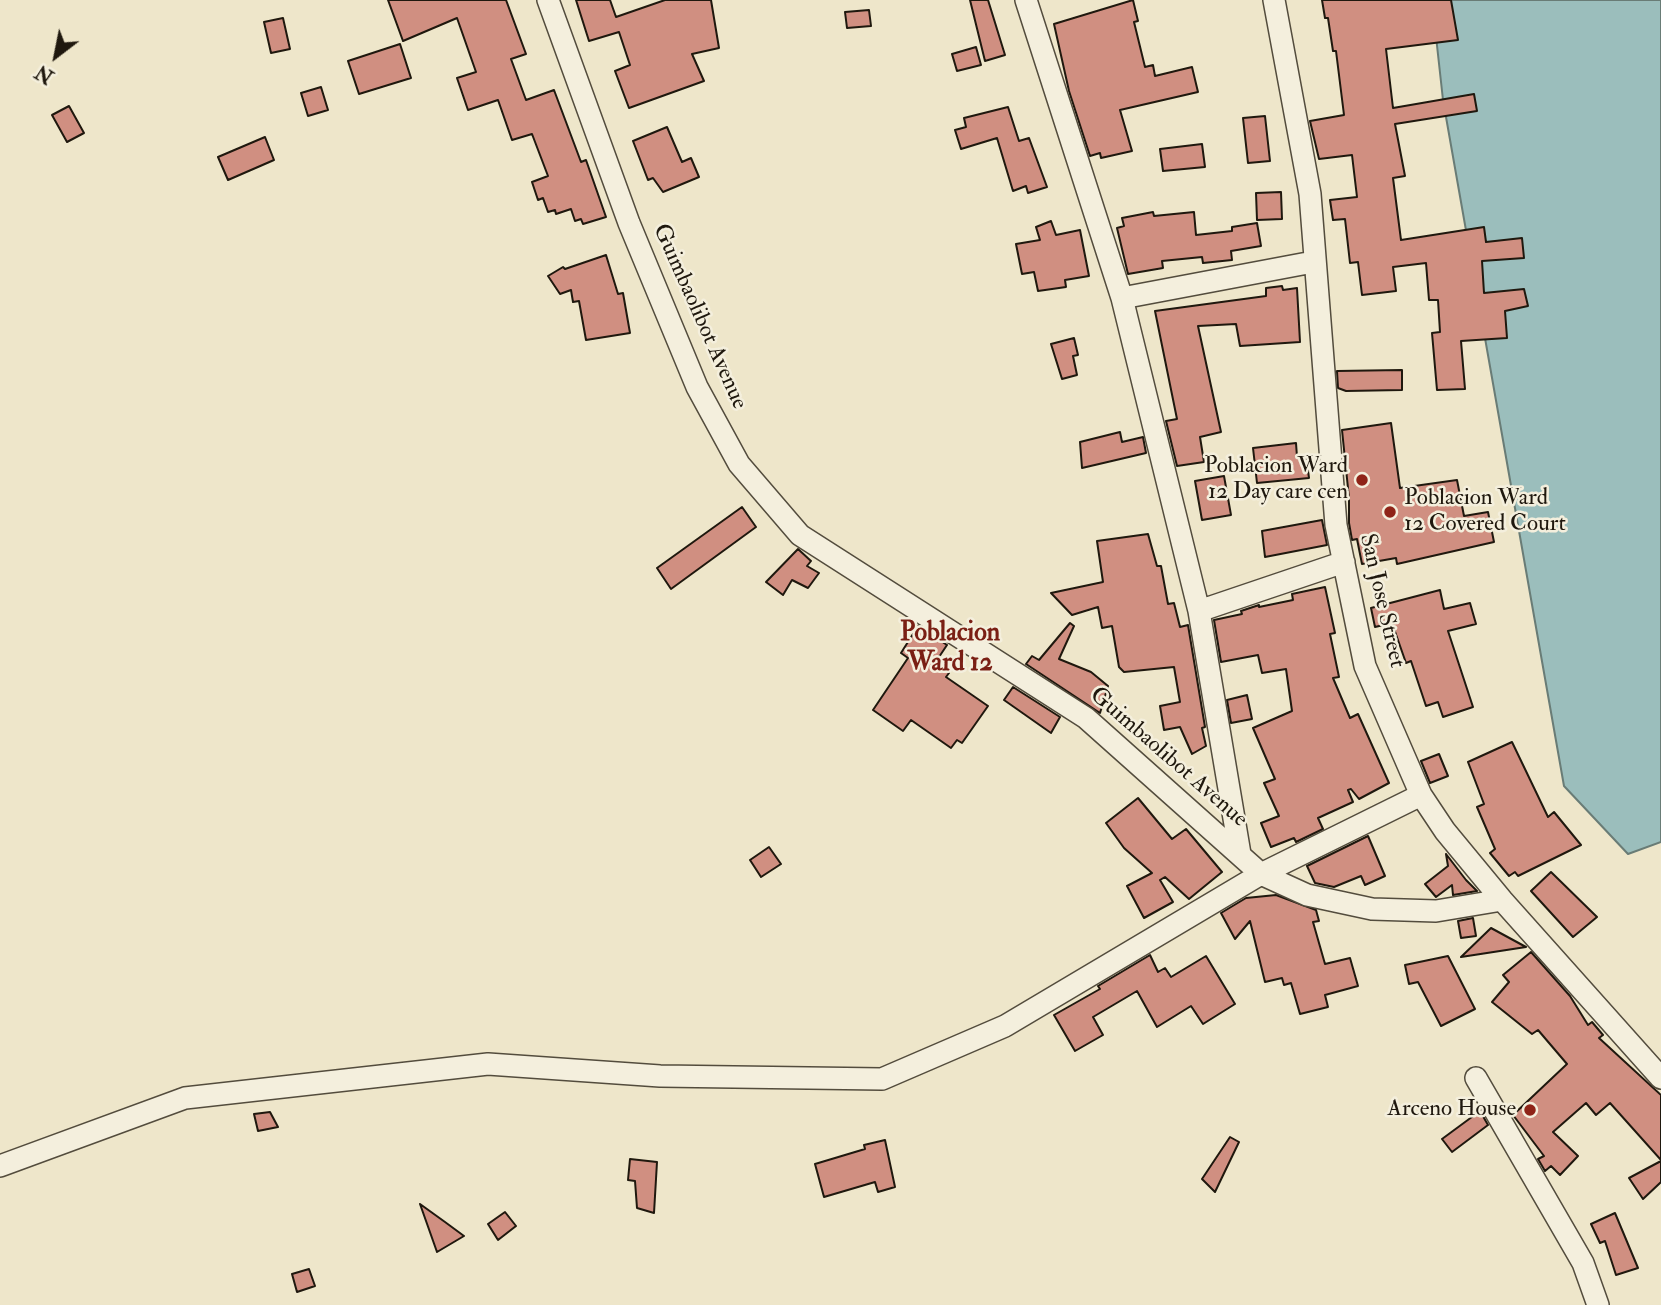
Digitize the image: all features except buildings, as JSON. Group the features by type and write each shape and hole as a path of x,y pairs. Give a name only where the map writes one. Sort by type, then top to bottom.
{"street":[{"name":"Guimbaolibot Avenue","path":"548,0 629,223 697,387 739,464 800,535 1086,718 1261,874 1307,895 1372,909 1436,911 1502,900"},
{"path":"1026,0 1122,298 1199,611 1240,854"},
{"name":"San Jose Street","path":"1274,0 1310,194 1313,262 1336,525 1365,666 1420,795 1502,900 1661,1078"},
{"path":"1122,298 1313,262"},
{"path":"1199,611 1344,562"},
{"path":"0,1166 185,1098 488,1064 660,1076 882,1079 1005,1026 1261,874 1420,795"},
{"path":"1476,1078 1583,1264 1598,1305"}],"water":[{"path":"1432,0 1661,0 1661,842 1628,854 1564,786 1443,100"}],"place":[{"name":"Poblacion Ward 12 Day care cen","path":"1362,480"},
{"name":"Poblacion Ward 12 Covered Court","path":"1390,512"},
{"name":"Arceno House","path":"1530,1110"}],"district":[{"name":"Poblacion Ward 12","path":"950,649"}]}
